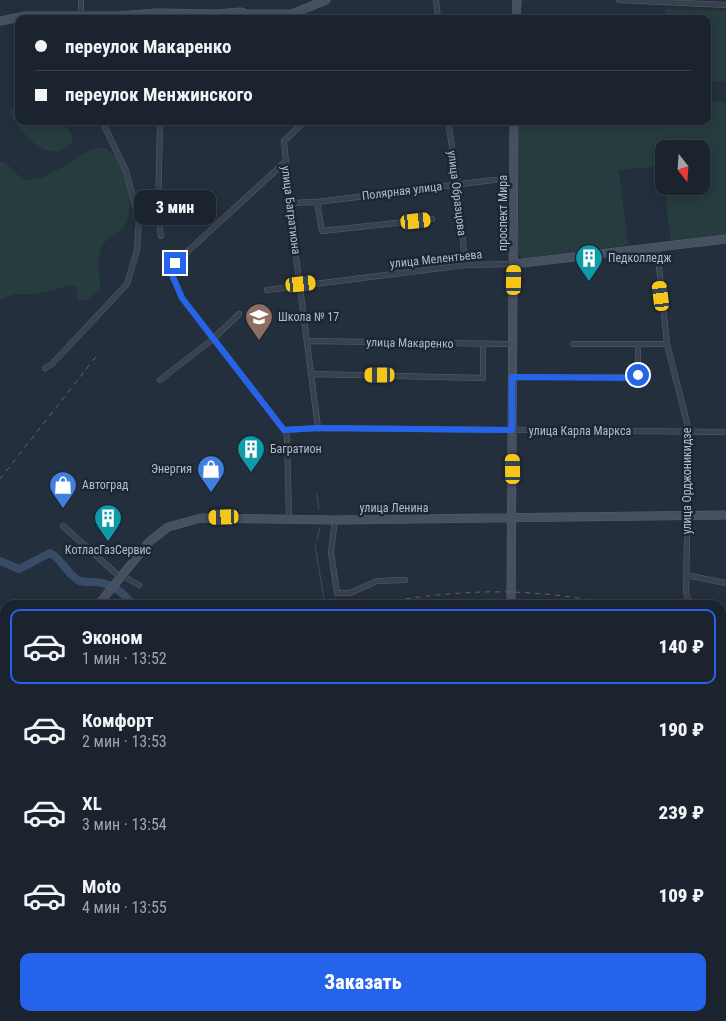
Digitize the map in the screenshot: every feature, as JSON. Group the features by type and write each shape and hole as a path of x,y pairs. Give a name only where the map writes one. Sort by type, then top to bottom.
{"main road":[{"path":"224,15 292,14 326,0"},
{"path":"516,15 517,0"},
{"path":"0,21 15,18"},
{"name":"проспект Мира","path":"511,600 514,125"},
{"name":"улица Мелентьева","path":"514,264 726,239"},
{"name":"улица Ленина","path":"102,600 148,542 176,524 201,518 335,520 726,515"}],"street":[{"path":"81,15 82,0"},
{"path":"436,0 438,15"},
{"path":"619,0 726,2"},
{"path":"45,368 52,364 127,284 137,250 139,220 126,170 104,125"},
{"path":"160,125 158,216 161,236"},
{"name":"улица Багратиона","path":"301,125 284,142 285,162 318,428"},
{"name":"улица Образцова","path":"449,125 458,184 464,265"},
{"path":"285,162 175,263 170,270 175,286 213,339 278,420 287,436 289,519"},
{"name":"Полярная улица","path":"290,203 317,202 458,184 514,180"},
{"path":"317,202 322,231 432,219"},
{"name":"улица Орджоникидзе","path":"657,247 667,344 689,431 689,515 686,575 688,598"},
{"name":"улица Мелентьева","path":"267,290 301,284 464,265 514,264"},
{"path":"160,380 213,339 239,314"},
{"name":"улица Макаренко","path":"308,341 512,344"},
{"path":"311,374 483,378 483,344"},
{"path":"573,344 667,344"},
{"path":"512,377 636,377 638,372 638,344"},
{"name":"улица Карла Маркса","path":"284,430 318,428 726,432"},
{"path":"335,520 331,552 337,593 350,593 376,581 405,580"},
{"path":"63,526 119,578 139,585"},
{"path":"686,575 726,584"}],"green space":[{"path":"665,9 726,11 726,82 711,81 711,15 665,15"},
{"path":"711,101 726,102 726,235 671,241 665,195 710,195 710,140 655,140 655,167 619,170 628,245 524,258 518,252 519,125 711,125"},
{"path":"13,107 15,107 15,122 14,121 9,113"},
{"path":"17,125 63,125 70,132 73,140 65,149 56,152 46,150 37,145"},
{"path":"103,147 111,152 124,170 130,193 130,205 129,216 125,225 106,241 101,248 98,259 100,290 87,300 79,301 76,295 78,288 72,285 36,294 15,294 0,300 0,161 7,164 21,177 33,180 58,170 88,151"}],"waterway":[{"path":"317,494 319,510"},
{"path":"317,539 320,527"},
{"path":"315,545 324,600"},
{"path":"0,561 19,569 50,553 78,580 105,584 120,592 129,600"}],"railway":[{"path":"0,479 98,354"},
{"path":"400,600 462,593 492,592 522,592 590,600"}],"place":[{"name":"Педколледж","path":"589,282"},
{"name":"Школа № 17","path":"259,341"},
{"name":"Багратион","path":"251,473"},
{"name":"Энергия","path":"211,493"},
{"name":"Автоград","path":"63,509"},
{"name":"КотласГазСервис","path":"108,542"}],"route":[{"path":"175,263 170,270 175,286 182,298 284,430 318,428 512,430 512,377 629,378 638,375"}]}
